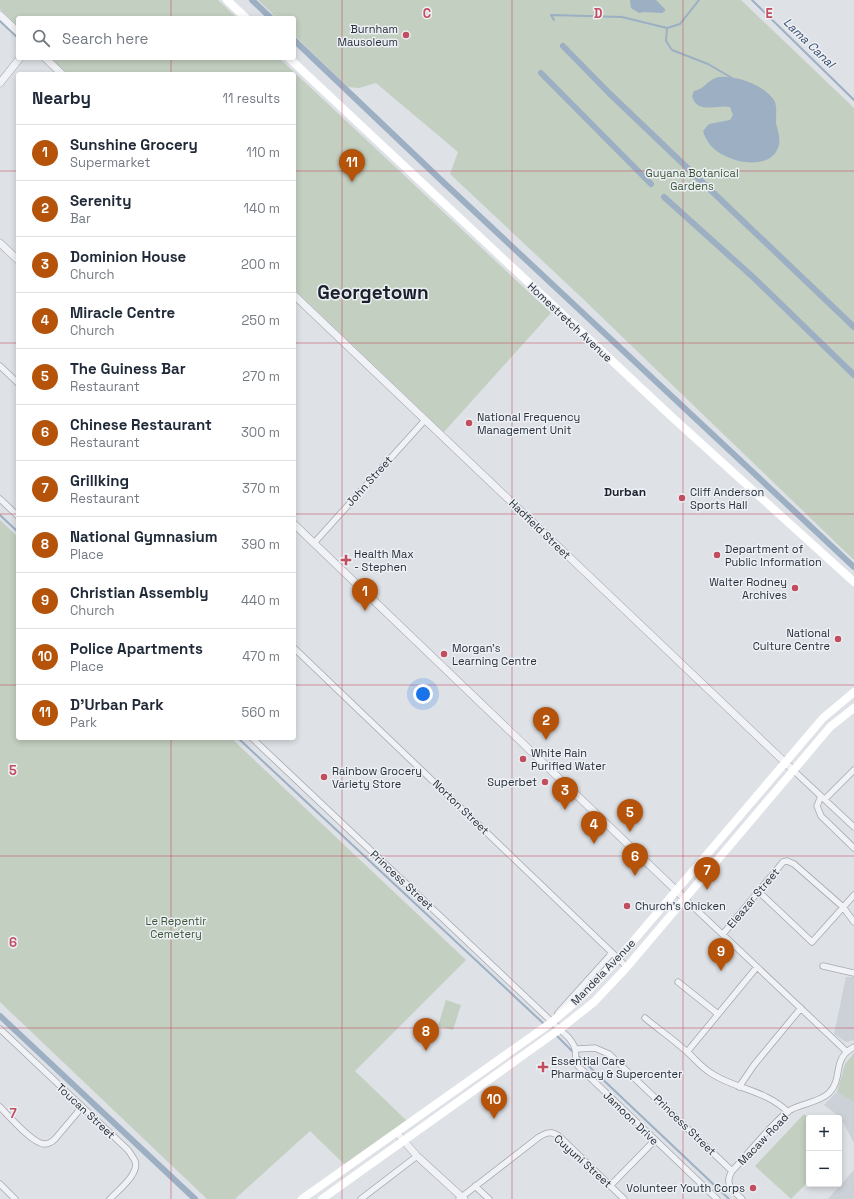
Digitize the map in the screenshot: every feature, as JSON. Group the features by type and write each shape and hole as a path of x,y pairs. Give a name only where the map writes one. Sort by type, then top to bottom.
{"main road":[{"path":"227,0 244,16"},
{"name":"Homestretch Avenue","path":"291,60 672,417 854,582"},
{"name":"Mandela Avenue","path":"302,1199 549,1024 586,993 618,959 823,718 854,692"},
{"name":"Mandela Avenue","path":"322,1199 556,1032 594,1002 627,967 830,727 854,708"}],"street":[{"path":"0,15 16,30"},
{"path":"0,83 18,60"},
{"path":"47,60 60,72"},
{"path":"0,243 16,258"},
{"name":"Hadfield Street","path":"296,297 793,770"},
{"path":"0,366 16,381"},
{"name":"John Street","path":"314,543 425,420"},
{"path":"0,499 16,514"},
{"path":"296,526 684,898 846,1051 854,1047"},
{"name":"Norton Street","path":"296,650 627,967"},
{"name":"Princess Street","path":"254,740 556,1032"},
{"path":"793,770 854,826"},
{"path":"854,770 823,797 817,806 821,816 854,848"},
{"name":"Eleazar Street","path":"723,934 783,862 788,861 843,907 854,922"},
{"path":"758,891 812,942 854,895"},
{"path":"549,1024 612,953"},
{"path":"823,966 854,973"},
{"path":"688,1052 757,967"},
{"path":"678,982 718,1014"},
{"path":"739,1087 754,1065 801,1008"},
{"path":"645,1018 688,1052 696,1063 706,1070 739,1087 771,1098 788,1112"},
{"name":"Toucan Street","path":"0,1029 128,1150 135,1161 135,1169 131,1176 110,1199"},
{"path":"556,1032 568,1037 577,1050"},
{"name":"Princess Street","path":"577,1050 595,1048 609,1054 732,1171"},
{"name":"Jamoon Drive","path":"577,1050 576,1062 654,1141 717,1199"},
{"name":"Macaw Road","path":"742,1199 728,1185 728,1178 732,1171 788,1112 828,1094 835,1083 842,1057 846,1051"},
{"path":"0,1107 38,1142 45,1144 51,1143 82,1107"},
{"path":"397,1133 417,1156 462,1198 475,1186 489,1199"},
{"name":"Cuyuni Street","path":"475,1186 539,1137 548,1133 554,1133 624,1199"},
{"path":"610,1186 654,1141"},
{"path":"361,1199 417,1156"},
{"path":"0,1184 15,1199"}],"shaded area":[{"path":"846,977 854,977 854,1040 846,1042 834,1034"},
{"path":"837,1092 854,1102 854,1143 842,1122 842,1115 837,1115 824,1105"},
{"path":"854,1170 854,1199 828,1199 839,1187 842,1187 842,1183"}],"green space":[{"path":"0,0 218,0 235,16 16,16 16,24 0,9"},
{"name":"Guyana Botanical Gardens","path":"258,0 741,0 854,108 854,560 581,297 450,174 458,152 376,83 359,88 348,87 296,37 296,16 275,16"},
{"path":"53,60 281,60 294,72 66,72"},
{"path":"296,74 551,313 444,432 296,291"},
{"name":"Le Repentir Cemetery","path":"0,520 16,535 16,740 233,740 466,960 355,1071 407,1121 345,1165 310,1131 235,1199 207,1199 0,1002"},
{"path":"446,1000 461,1005 453,1030 438,1026"},
{"path":"854,1053 854,1102 837,1092 845,1064"},
{"path":"804,1114 806,1116 806,1184 791,1199 755,1166"}],"water":[{"path":"630,0 656,0 665,9 665,11 662,13 639,13 631,8"},
{"path":"719,77 734,78 750,83 765,91 775,102 779,144 774,155 769,159 756,162 742,162 735,160 717,151 707,140 703,131 709,124 730,120 733,115 730,107 703,107 695,102 692,96 694,91"}],"waterway":[{"path":"252,0 269,16"},
{"path":"554,20 551,15 622,17 667,28 680,24 699,0"},
{"name":"Lama Canal","path":"752,0 854,100"},
{"path":"0,21 16,36"},
{"path":"667,28 666,41 672,50 708,64 732,78"},
{"path":"296,42 442,181 854,567"},
{"path":"563,46 609,93 854,327"},
{"path":"541,73 651,184"},
{"path":"664,197 754,278 854,375"},
{"path":"0,515 16,530"},
{"path":"240,740 544,1024"},
{"path":"0,1016 195,1199"},
{"path":"556,1035 574,1053"},
{"path":"578,1056 729,1199"}],"place":[{"name":"Burnham Mausoleum","path":"406,35"},
{"name":"D'Urban Park","path":"352,182"},
{"name":"National Frequency Management Unit","path":"469,423"},
{"name":"Cliff Anderson Sports Hall","path":"682,498"},
{"name":"Department of Public Information","path":"717,555"},
{"name":"Health Max - Stephen","path":"346,560"},
{"name":"Walter Rodney Archives","path":"795,588"},
{"name":"Sunshine Grocery","path":"365,611"},
{"name":"National Culture Centre","path":"838,639"},
{"name":"Morgan’s Learning Centre","path":"444,654"},
{"name":"Serenity","path":"546,740"},
{"name":"White Rain Purified Water","path":"523,759"},
{"name":"Rainbow Grocery Variety Store","path":"324,777"},
{"name":"Superbet","path":"545,782"},
{"name":"Dominion House","path":"565,810"},
{"name":"The Guiness Bar","path":"630,832"},
{"name":"Miracle Centre","path":"594,844"},
{"name":"Chinese Restaurant","path":"635,876"},
{"name":"Grillking","path":"707,890"},
{"name":"Church's Chicken","path":"627,906"},
{"name":"Christian Assembly","path":"721,971"},
{"name":"National Gymnasium","path":"426,1051"},
{"name":"Essential Care Pharmacy & Supercenter","path":"543,1067"},
{"name":"Police Apartments","path":"494,1119"},
{"name":"Volunteer Youth Corps","path":"753,1188"}],"district":[{"name":"Georgetown","path":"373,292"},
{"name":"Durban","path":"625,492"}]}
